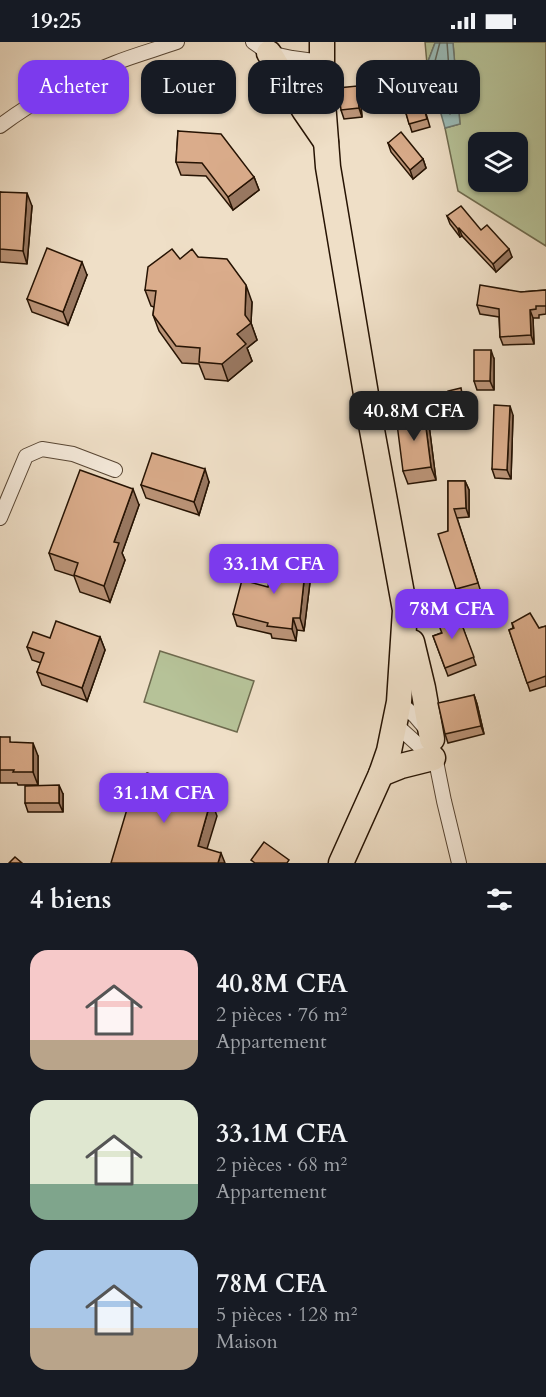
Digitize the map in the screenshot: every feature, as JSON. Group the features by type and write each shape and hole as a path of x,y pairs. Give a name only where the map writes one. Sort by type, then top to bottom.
{"highway":[{"path":"261,47 326,142"},
{"path":"322,52 328,167 372,430 405,610 423,688 433,752 381,774"},
{"path":"341,863 389,751 397,713 405,610"}],"street":[{"path":"0,126 64,86 115,63 177,42"},
{"path":"261,47 292,58 322,52"},
{"path":"0,518 26,456 42,449 73,454 115,470"},
{"path":"397,713 433,752"},
{"path":"397,713 416,716 425,727 459,863"}],"green space":[{"path":"425,42 546,42 546,246 458,191 445,128 460,124 459,114 480,114 480,60 454,60 453,44 435,43 427,60"},
{"path":"160,651 254,681 237,732 144,702"}],"water":[{"path":"435,43 453,43 454,60 429,60"},
{"path":"441,114 459,114 460,124 445,128"}],"building":[{"path":"356,86 356,108 344,110 344,87"},
{"path":"406,114 426,114 427,119 409,124"},
{"path":"178,131 221,134 254,177 228,197 202,163 176,162"},
{"path":"401,132 423,159 410,170 388,143"},
{"path":"0,192 27,193 23,251 0,249"},
{"path":"461,206 481,230 487,225 509,249 493,264 447,216"},
{"path":"47,248 82,262 63,312 27,299"},
{"path":"172,249 180,259 192,249 198,257 227,259 246,285 245,315 251,323 237,334 246,344 222,364 199,362 200,348 176,346 153,315 156,291 145,290 148,267"},
{"path":"480,285 521,292 546,290 546,306 536,306 536,309 530,310 531,335 500,337 499,309 477,305"},
{"path":"474,350 491,350 490,381 474,381"},
{"path":"461,388 465,411 452,413 448,391"},
{"path":"494,405 510,406 507,470 492,469"},
{"path":"424,412 431,467 403,471 396,416"},
{"path":"152,453 205,469 194,502 141,485"},
{"path":"80,470 133,489 114,542 119,543 104,586 74,575 78,563 49,553"},
{"path":"448,481 465,481 466,508 454,509 478,583 456,589 438,534 448,531"},
{"path":"272,558 306,562 300,618 293,618 292,629 267,626 268,623 233,614 242,580 268,587"},
{"path":"453,608 474,657 445,668 433,636 442,633 435,616"},
{"path":"530,613 539,628 546,626 546,676 527,683 509,630 514,628 512,623"},
{"path":"56,621 100,637 82,688 37,672 44,653 27,647 33,632 50,638"},
{"path":"474,695 481,726 445,734 438,703"},
{"path":"0,737 10,737 10,742 33,743 33,772 0,770"},
{"path":"147,773 205,790 211,800 198,846 221,853 218,863 111,863 136,779"},
{"path":"59,785 59,803 25,803 25,786"},
{"path":"264,842 289,860 287,863 255,863 251,860"},
{"path":"15,857 22,863 9,863"}]}
